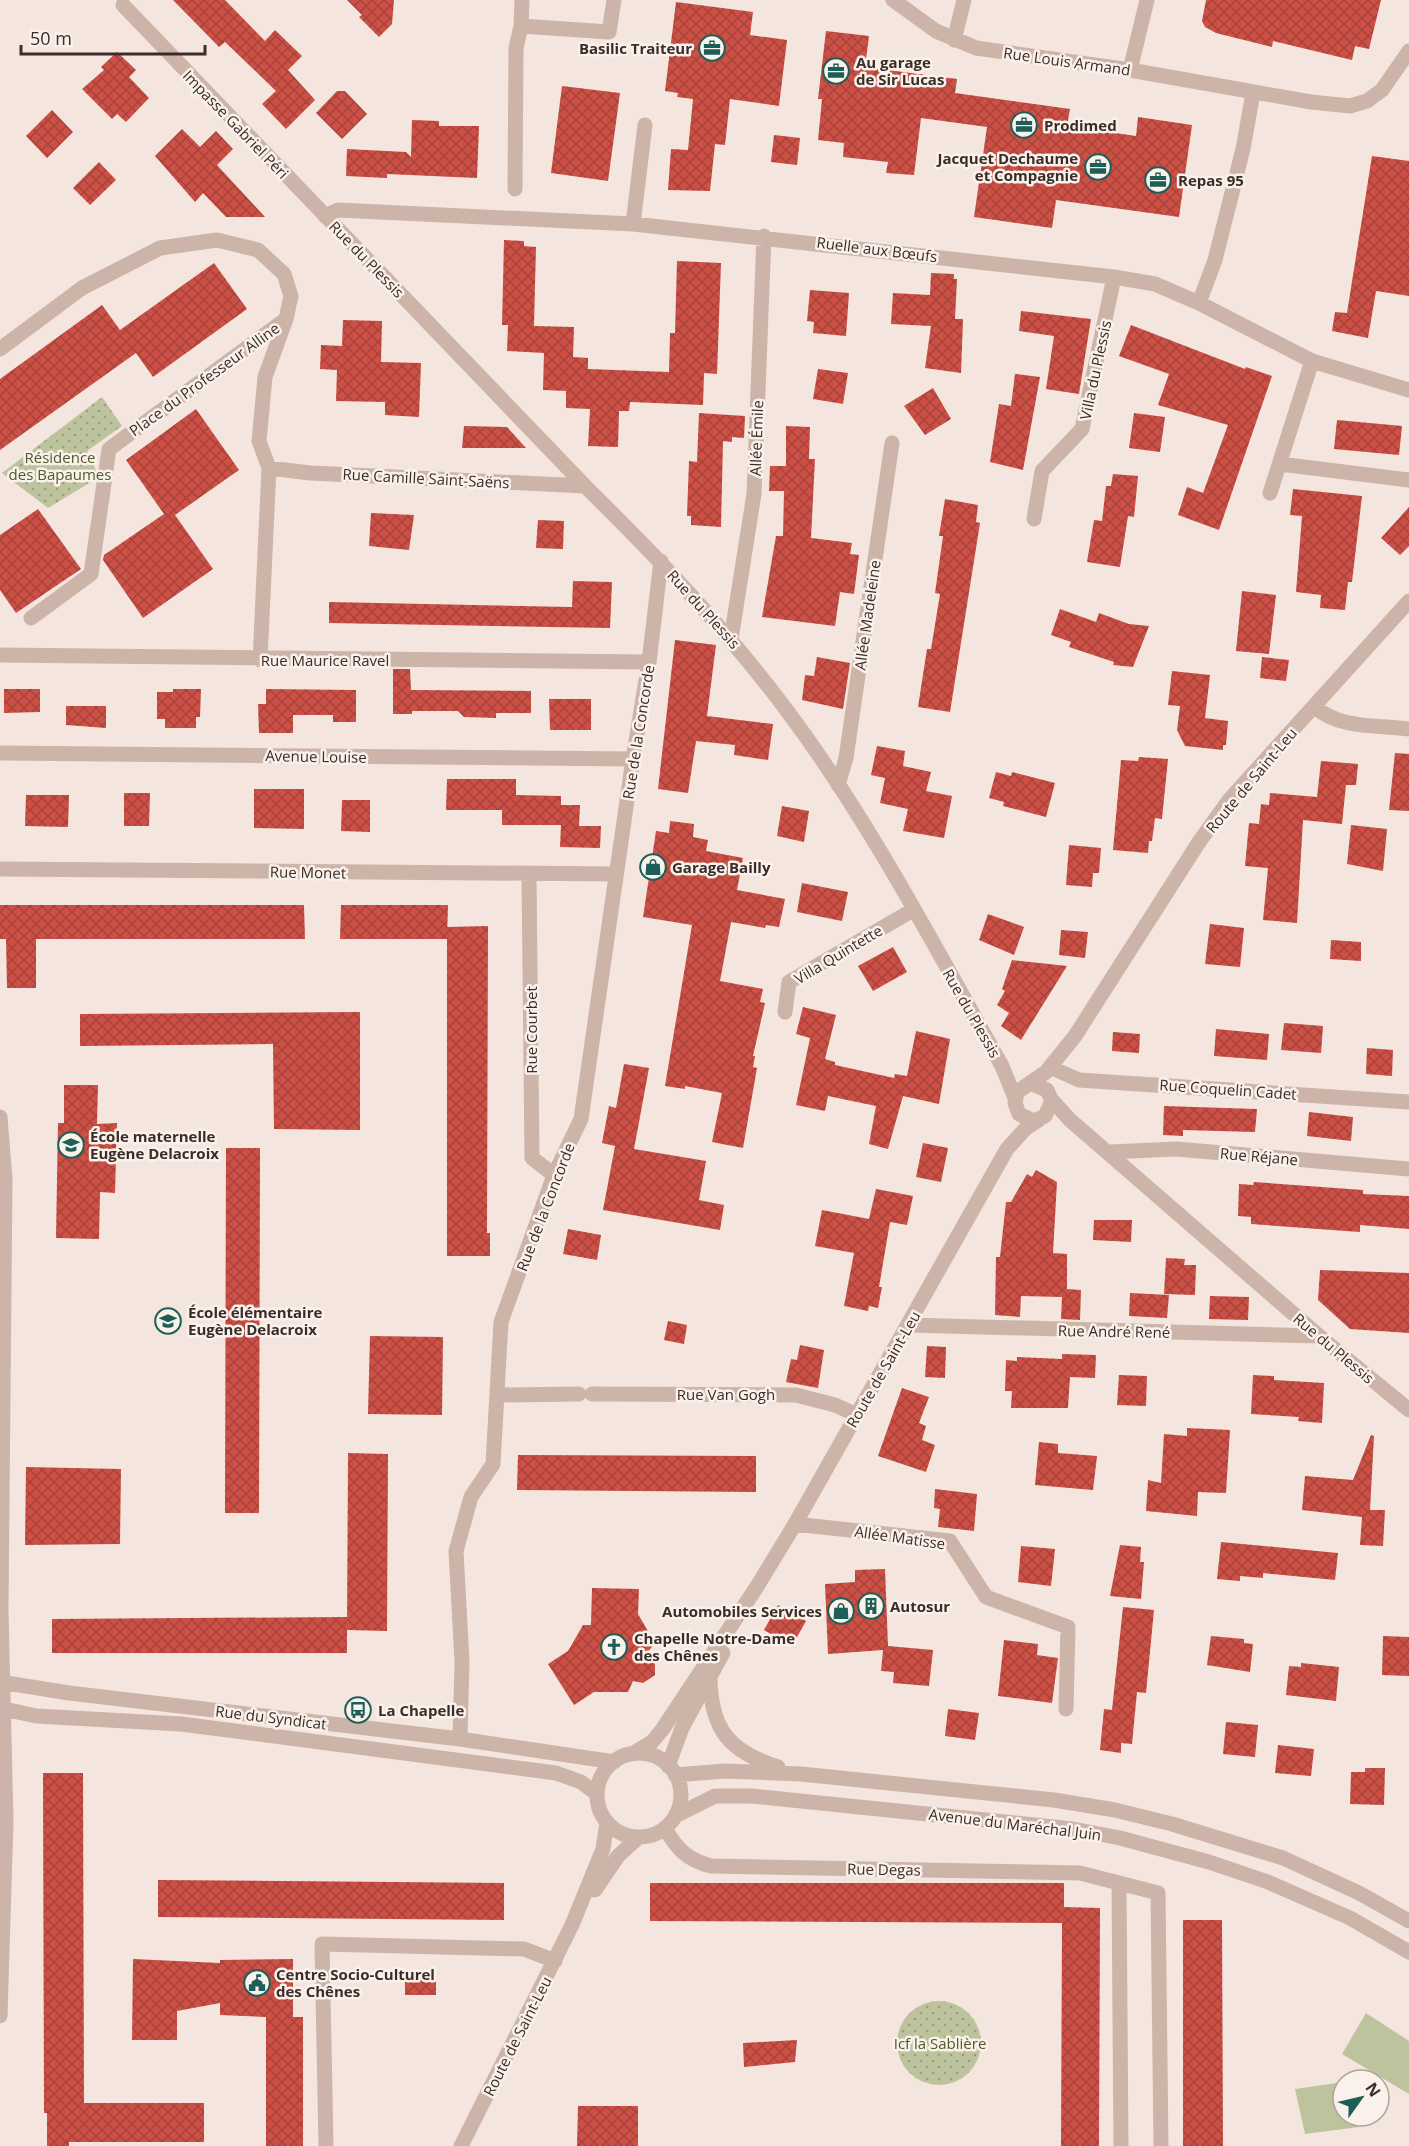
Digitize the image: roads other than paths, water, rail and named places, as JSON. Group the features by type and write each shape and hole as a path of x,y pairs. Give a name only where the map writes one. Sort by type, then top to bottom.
{"street":[{"path":"514,189 516,48 521,26 522,0"},
{"path":"521,26 609,32 614,0"},
{"name":"Rue Louis Armand","path":"893,0 936,31 976,48 1130,70 1277,98 1350,106 1367,101 1388,84 1409,51"},
{"path":"954,40 964,0"},
{"path":"1130,70 1147,0"},
{"name":"Impasse Gabriel Péri","path":"123,5 325,216"},
{"path":"1199,303 1215,260 1243,149 1253,93"},
{"path":"633,224 645,124"},
{"name":"Ruelle aux Bœufs","path":"325,216 338,210 633,224 1114,277 1155,284 1199,303 1312,361 1409,390"},
{"name":"Rue du Plessis","path":"325,216 585,486 661,561 731,639 789,713 838,785 913,910 1002,1066 1016,1103"},
{"name":"Allée Émile","path":"731,639 754,494 764,237"},
{"path":"0,349 82,288 159,248 217,240 258,250 284,274 291,296 286,319 265,377 260,441 269,468 260,660"},
{"name":"Villa du Plessis","path":"1034,519 1042,471 1082,429 1114,277"},
{"name":"Place du Professeur Alline","path":"31,618 91,574 109,449 286,319"},
{"path":"1270,493 1312,361"},
{"name":"Allée Madeleine","path":"838,785 846,758 892,443"},
{"path":"1280,464 1409,480"},
{"name":"Rue Camille Saint-Saëns","path":"269,468 310,473 585,486"},
{"name":"Rue de la Concorde","path":"460,1739 462,1662 456,1551 471,1497 493,1464 499,1395 501,1322 554,1175 581,1119 649,662 661,561"},
{"name":"Route de Saint-Leu","path":"1051,1097 1054,1069 1219,814 1409,601"},
{"name":"Rue Maurice Ravel","path":"0,655 260,660 649,662"},
{"path":"1314,706 1326,717 1343,722 1409,729"},
{"name":"Avenue Louise","path":"0,753 633,759"},
{"name":"Rue Monet","path":"0,869 616,874"},
{"name":"Rue Courbet","path":"529,874 532,1158 554,1175"},
{"name":"Villa Quintette","path":"785,1012 789,982 913,910"},
{"name":"Rue du Plessis","path":"1002,1066 1017,1082 1029,1084"},
{"name":"Route de Saint-Leu","path":"1029,1084 1054,1069"},
{"name":"Rue Coquelin Cadet","path":"1054,1069 1079,1080 1409,1102"},
{"path":"1029,1084 1043,1086 1051,1097 1051,1107 1043,1118 1023,1118 1016,1103 1029,1084"},
{"name":"Rue du Plessis","path":"1051,1097 1070,1120 1110,1152 1319,1336 1409,1410"},
{"name":"Route de Saint-Leu","path":"634,1753 652,1742 662,1730 756,1588 795,1524 1007,1149 1015,1125 1016,1103"},
{"name":"Rue du Plessis","path":"1043,1118 1053,1115 1070,1120"},
{"path":"0,1117 5,1179 1,1610 6,1821 0,2016"},
{"name":"Route de Saint-Leu","path":"1007,1149 1026,1128 1043,1118"},
{"name":"Rue Réjane","path":"1110,1152 1176,1149 1409,1169"},
{"name":"Rue André René","path":"909,1325 1319,1336"},
{"name":"Rue Van Gogh","path":"499,1395 796,1395 835,1405 857,1415"},
{"name":"Allée Matisse","path":"795,1524 950,1541 986,1598 1068,1627 1066,1709"},
{"name":"Route de Saint-Leu","path":"672,1770 682,1728 756,1588"},
{"path":"710,1677 714,1715 724,1734 736,1749 751,1758 801,1774"},
{"name":"Rue du Syndicat","path":"2,1682 69,1693 460,1739 614,1761"},
{"name":"Rue du Syndicat","path":"3,1709 36,1716 181,1724 556,1773 582,1782 597,1794"},
{"path":"634,1753 653,1756 672,1770 680,1795 675,1816 665,1828 639,1837 621,1833 607,1822 599,1807 597,1794 603,1774 614,1761 634,1753"},
{"name":"Avenue du Maréchal Juin","path":"672,1770 801,1774 1054,1800 1115,1810 1172,1824 1283,1858 1359,1893 1409,1921"},
{"name":"Avenue du Maréchal Juin","path":"675,1816 715,1796 752,1796 1073,1829 1108,1835 1178,1852 1268,1882 1350,1918 1409,1952"},
{"name":"Route de Saint-Leu","path":"461,2146 572,1925 603,1849 607,1822"},
{"name":"Rue Degas","path":"665,1828 681,1852 689,1859 711,1866 1080,1873 1158,1893 1161,2146"},
{"name":"Route de Saint-Leu","path":"572,1925 608,1869 639,1837"},
{"path":"1119,1884 1120,2146"},
{"path":"326,2146 322,1944 524,1949 555,1961"}],"place":[{"name":"Basilic Traiteur","path":"712,48"},
{"name":"Au garage de Sir Lucas","path":"836,71"},
{"name":"Prodimed","path":"1024,125"},
{"name":"Jacquet Dechaume et Compagnie","path":"1098,167"},
{"name":"Repas 95","path":"1158,180"},
{"name":"Garage Bailly","path":"653,867"},
{"name":"École maternelle Eugène Delacroix","path":"71,1145"},
{"name":"École élémentaire Eugène Delacroix","path":"168,1321"},
{"name":"Autosur","path":"871,1606"},
{"name":"Automobiles Services","path":"841,1611"},
{"name":"Chapelle Notre-Dame des Chênes","path":"614,1647"},
{"name":"La Chapelle","path":"358,1710"},
{"name":"Centre Socio-Culturel des Chênes","path":"257,1983"}],"park label":[{"name":"Résidence des Bapaumes","path":"60,466"},
{"name":"Icf la Sablière","path":"940,2043"}]}
